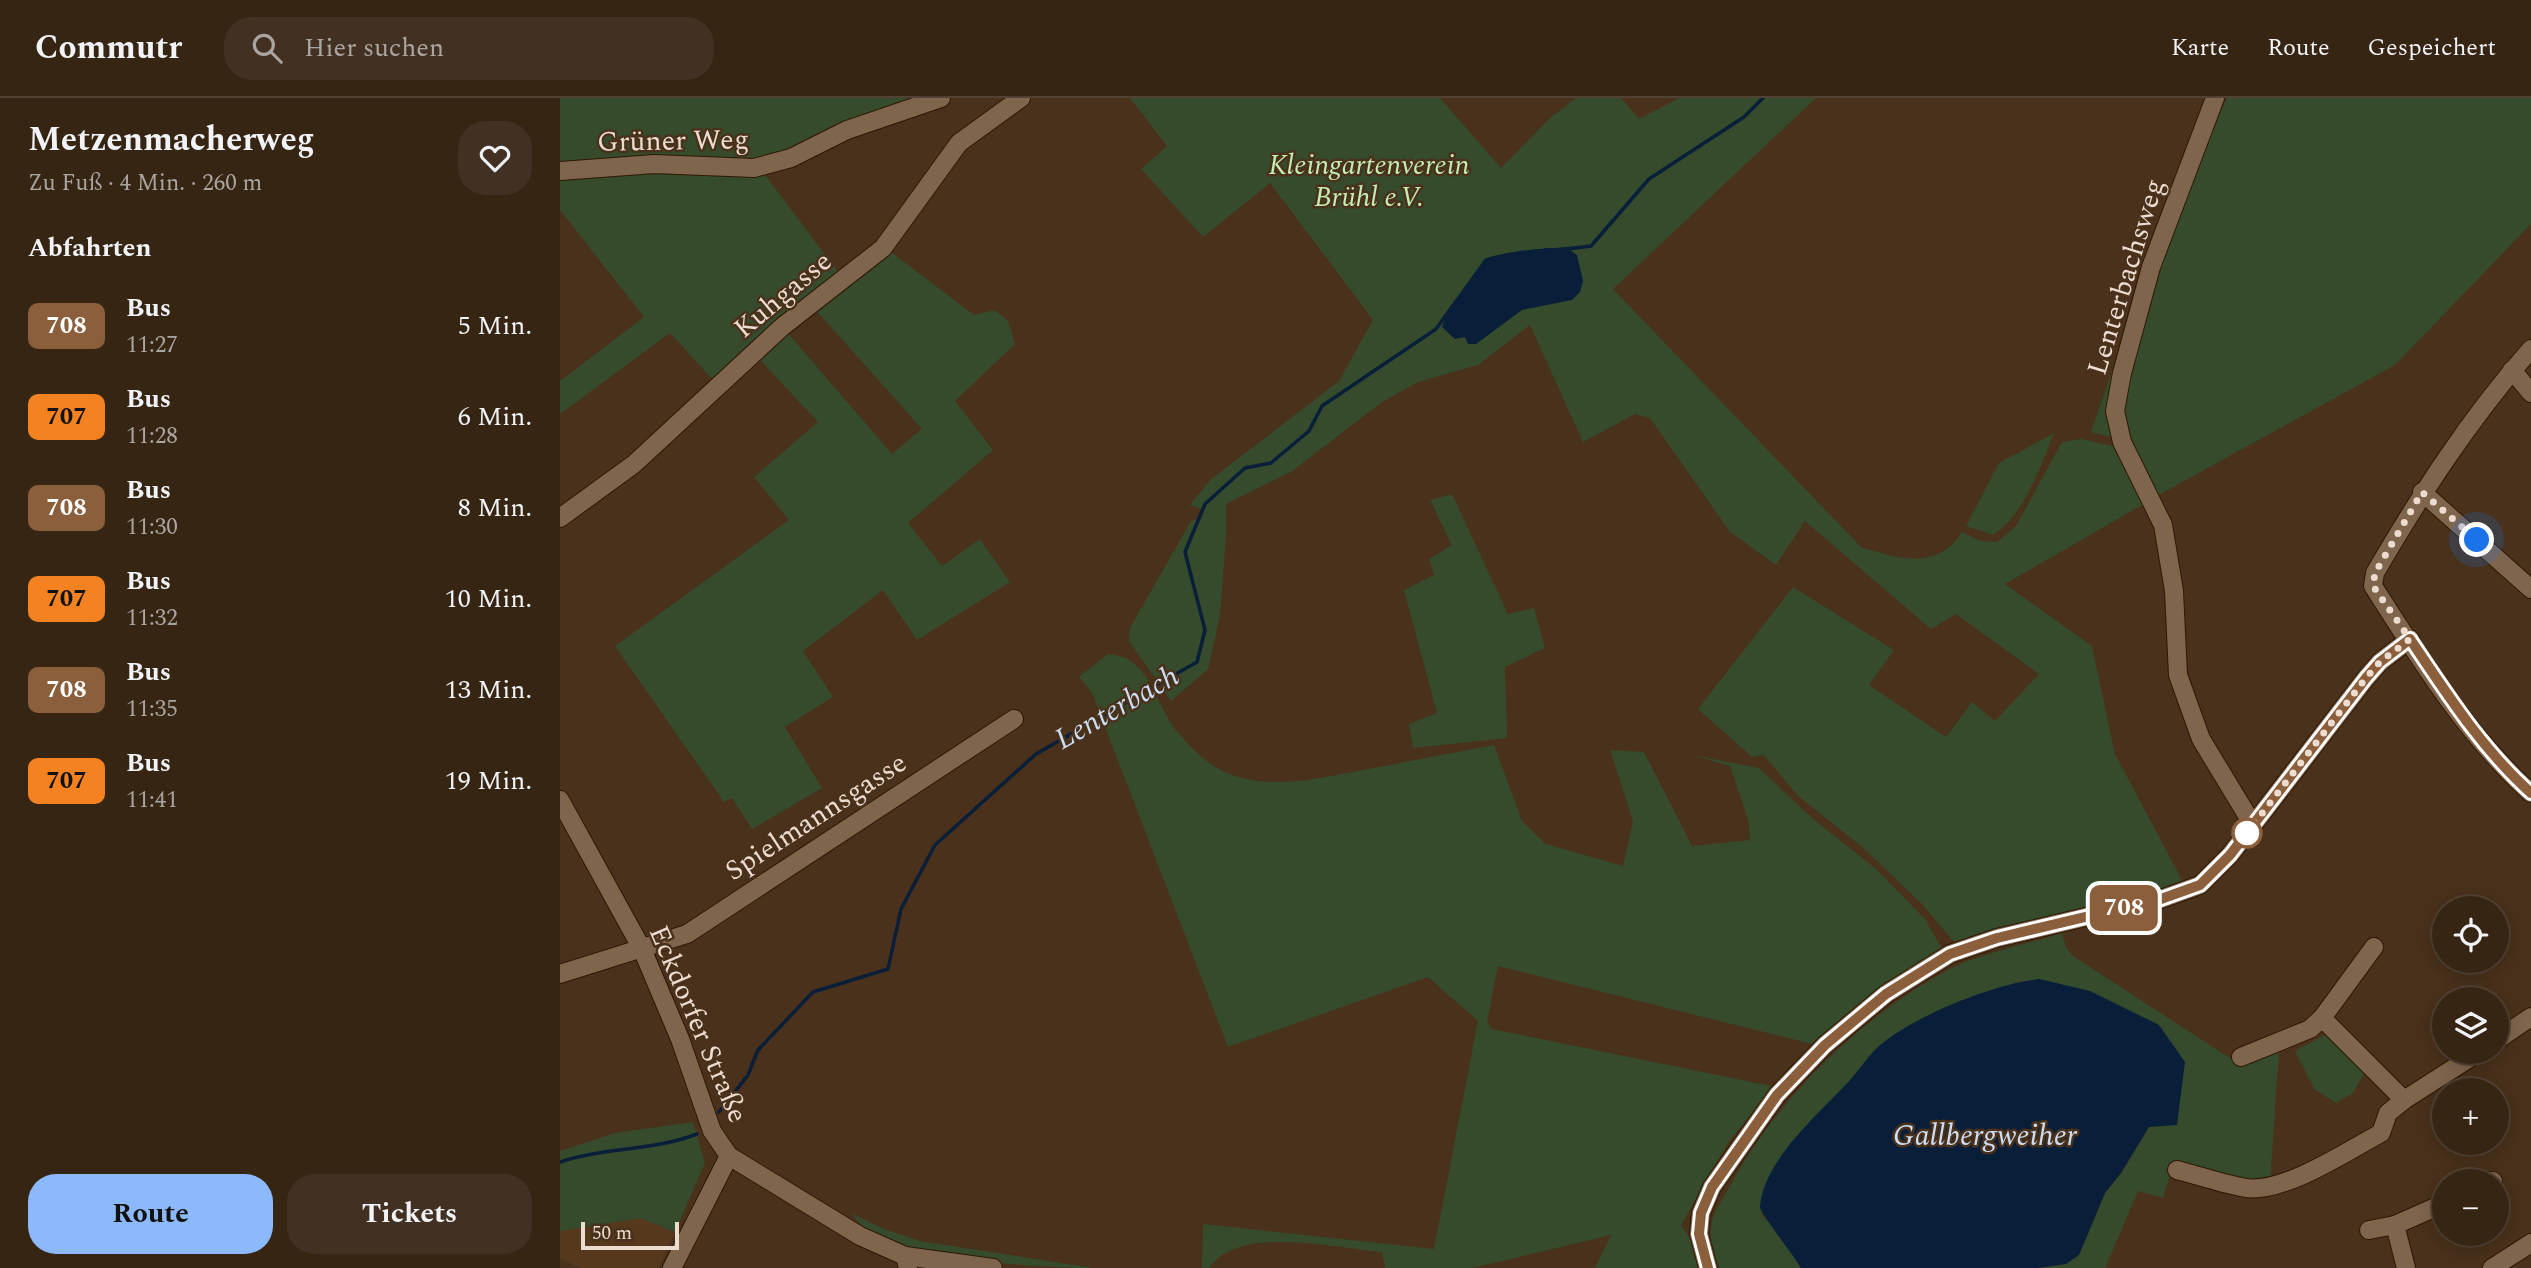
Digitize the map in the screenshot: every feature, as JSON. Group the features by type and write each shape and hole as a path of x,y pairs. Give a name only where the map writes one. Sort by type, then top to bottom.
{"street":[{"name":"Grüner Weg","path":"560,171 654,164 754,168 791,158 847,130 941,98"},
{"name":"Kuhgasse","path":"560,517 635,464 782,327 884,248 945,158 973,130 1017,104 1021,98"},
{"name":"Lenterbachsweg","path":"2215,98 2151,267 2124,362 2115,411 2122,442 2163,525 2174,591 2178,675 2201,739 2253,825"},
{"path":"2531,349 2512,370 2422,492 2375,573 2373,586 2463,719 2508,772 2531,793"},
{"path":"2512,370 2531,393"},
{"path":"2422,492 2531,589"},
{"path":"1708,1268 1699,1234 1701,1213 1712,1187 1777,1095 1825,1045 1886,994 1921,970 1972,945 2187,892 2216,872 2366,678 2380,662 2410,639"},
{"name":"Spielmannsgasse","path":"560,974 687,934 1014,719"},
{"name":"Eckdorfer Straße","path":"560,800 642,949 680,1039 712,1131 729,1156 672,1268"},
{"path":"2241,1057 2302,1033 2322,1018 2374,947"},
{"path":"2509,1032 2531,1017"},
{"path":"2322,1018 2404,1100"},
{"path":"2177,1170 2248,1188 2269,1187 2292,1179 2381,1133 2389,1113 2404,1100 2460,1064"},
{"path":"729,1156 907,1262 993,1268"},
{"path":"2369,1230 2395,1225 2432,1209"},
{"path":"2395,1225 2406,1268"},
{"path":"2492,1268 2531,1243"}],"shaded area":[{"path":"640,1218 675,1232 659,1268 581,1268 560,1259 560,1231"}],"green space":[{"path":"560,98 930,98 762,171 842,277 780,324 892,454 922,429 814,308 887,249 974,315 995,310 1008,321 1015,344 955,401 993,450 908,523 942,566 980,539 1010,582 917,640 883,590 803,651 833,697 785,727 822,788 752,829 732,798 724,802 615,646 789,520 754,477 818,422 750,349 715,382 670,333 560,414 560,381 644,317 560,210"},
{"name":"Kleingartenverein Brühl e.V.","path":"1130,98 1440,98 1501,168 1550,118 1576,98 1621,98 1639,119 1679,98 1816,98 1613,289 1861,547 1916,559 1941,552 1962,532 1980,541 1997,542 2016,526 2062,442 2081,439 2121,448 2147,502 2005,584 2092,646 2115,754 2184,884 1954,942 1921,903 1860,845 1798,796 1764,755 1752,757 1698,709 1793,587 1894,650 1869,685 1946,737 1972,702 1995,721 2039,674 1956,614 1931,629 1805,521 1776,565 1730,532 1650,418 1635,414 1583,442 1530,325 1478,365 1418,382 1382,402 1291,472 1226,504 1220,616 1208,669 1171,701 1129,641 1130,628 1191,521 1202,518 1204,510 1190,505 1210,480 1339,381 1373,320 1270,183 1203,237 1141,169 1167,146","holes":["1583,281 1521,310 1476,344 1465,337 1451,337 1450,332"]},
{"path":"2227,98 2531,98 2531,224 2395,365 2155,497 2130,446 2120,406 2160,261 2189,181"},
{"path":"2126,330 2115,438 2091,432"},
{"path":"2054,433 2030,489 2004,526 1993,535 1966,526 1999,463"},
{"path":"1452,494 1508,614 1534,608 1545,648 1505,667 1507,738 1413,748 1409,724 1437,713 1404,590 1434,575 1429,559 1452,545 1430,500"},
{"path":"1108,654 1122,657 1142,671 1181,736 1208,762 1232,775 1267,782 1303,780 1494,745 1522,821 1546,844 1623,866 1633,821 1610,750 1644,752 1692,846 1750,840 1748,819 1730,766 1692,755 1759,768 1813,819 1875,868 1925,919 1941,947 1938,955 1816,1045 1498,966 1487,1022 1492,1029 1771,1086 1770,1092 1729,1141 1681,1225 1695,1246 1703,1268 1595,1268 1611,1235 1472,1268 1385,1268 1382,1252 1290,1242 1242,1246 1223,1255 1209,1268 1202,1268 1203,1224 1434,1249 1478,1021 1428,977 1228,1047 1092,693 1079,677"},
{"path":"2062,933 2066,947 2073,956 2239,1064 2279,1051 2270,1183 2248,1182 2173,1164 2163,1198 2138,1191 2105,1268 2038,1268 2066,1264 2079,1255 2105,1193 2121,1173 2149,1127 2177,1124 2159,1025 2113,1003 2021,981 1940,1010 1878,1047 1850,1080 1761,1214 1783,1238 1801,1268 1719,1268 1711,1233 1717,1208 1748,1155 1796,1093 1824,1063 1885,1010 1950,969 1990,953"},
{"path":"2328,1033 2367,1068 2353,1093 2336,1103 2314,1089 2295,1051"},
{"path":"693,1122 705,1163 675,1232 640,1218 560,1231 560,1151 615,1133"},
{"path":"853,1214 884,1229 920,1241 1093,1268 1001,1263 926,1251 893,1242 868,1230"}],"water":[{"path":"1547,248 1570,250 1577,255 1583,281 1580,292 1572,300 1522,310 1476,344 1468,344 1465,337 1455,339 1442,327 1446,315 1486,260"},
{"name":"Gallbergweiher","path":"2039,979 2090,991 2159,1025 2185,1062 2177,1125 2149,1127 2121,1173 2105,1193 2079,1255 2066,1264 2038,1268 1801,1268 1760,1207 1771,1172 1795,1138 1874,1051 1893,1035 1954,1003 1999,987"}],"waterway":[{"name":"Lenterbach","path":"719,1112 748,1075 758,1050 813,992 888,969 901,909 935,845 1036,754 1197,662 1205,630 1185,552 1205,504 1245,468 1271,463 1309,431 1322,406 1436,329 1486,260 1514,254 1591,246 1649,179 1744,117 1763,98"},
{"path":"560,1162 697,1134"}],"bus line":[{"name":"708","path":"1708,1268 1699,1234 1701,1213 1712,1187 1777,1095 1825,1045 1886,994 1950,954 1997,938 2187,892 2200,885 2221,867 2366,678 2380,662 2410,639 2463,719 2508,772 2531,793"}],"route":[{"path":"2247,833 2366,678 2380,662 2410,639 2373,586 2375,573 2422,492 2477,540"}]}
